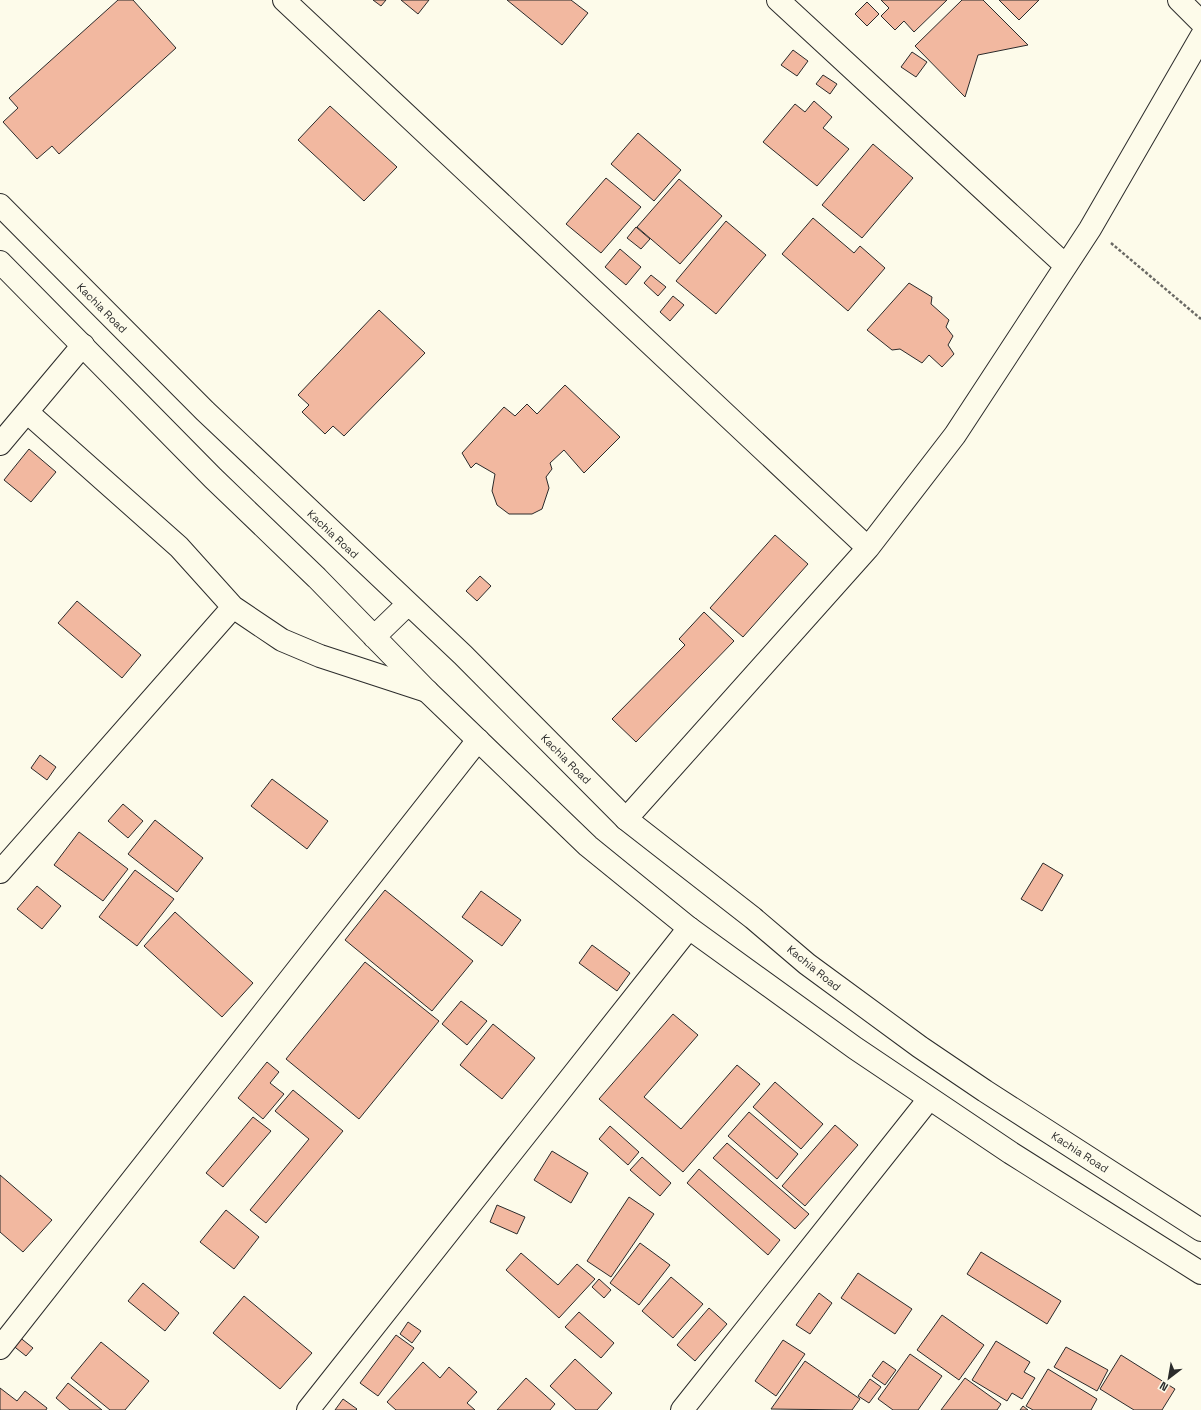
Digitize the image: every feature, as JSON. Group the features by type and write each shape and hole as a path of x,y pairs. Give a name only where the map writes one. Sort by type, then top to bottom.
{"main road":[{"path":"284,0 868,548"},
{"path":"778,0 1065,265"},
{"path":"1179,0 1201,22"},
{"path":"626,819 868,548 955,435 1090,229 1201,37"},
{"name":"Kachia Road","path":"0,205 205,411 468,661 626,819 867,1010 985,1092 1201,1230"},
{"path":"0,262 218,483 316,578 426,691 588,846 689,928 929,1099 1201,1273"},
{"path":"0,444 83,345"},
{"path":"27,412 179,547 233,608 282,640 320,656 426,691"},
{"path":"374,637 408,604"},
{"path":"0,872 233,608"},
{"path":"0,1348 478,740"},
{"path":"308,1410 689,928"},
{"path":"682,1410 929,1099"}],"path":[{"path":"1108,240 1201,319"}],"building":[{"path":"118,0 133,0 176,48 59,154 52,146 37,159 3,122 18,108 9,98"},
{"path":"373,0 386,0 381,6"},
{"path":"401,0 429,0 418,14"},
{"path":"507,0 571,0 588,13 562,45"},
{"path":"881,0 947,0 914,32 904,21 895,30 881,16 889,8"},
{"path":"962,0 983,0 1028,45 978,55 965,97 915,46"},
{"path":"999,0 1039,0 1019,20"},
{"path":"867,2 879,14 867,26 855,14"},
{"path":"793,50 808,61 797,76 781,65"},
{"path":"912,52 927,62 916,77 901,67"},
{"path":"823,75 837,84 830,94 816,84"},
{"path":"814,101 832,117 823,128 849,149 817,186 763,142 795,104 805,112"},
{"path":"330,106 397,167 364,201 298,140"},
{"path":"638,133 681,170 654,201 611,164"},
{"path":"873,144 913,178 862,238 822,205"},
{"path":"606,178 641,207 601,253 566,224"},
{"path":"679,179 722,216 680,264 637,227"},
{"path":"813,218 854,253 860,246 885,268 848,311 782,254"},
{"path":"726,221 766,255 716,314 676,281"},
{"path":"636,227 650,239 641,249 627,238"},
{"path":"620,249 641,267 626,285 605,267"},
{"path":"651,275 666,287 658,296 644,283"},
{"path":"909,283 932,297 931,304 949,320 946,327 953,336 948,345 954,354 942,367 929,355 922,363 900,349 892,350 867,330"},
{"path":"673,296 684,305 670,321 660,312"},
{"path":"379,310 425,353 344,436 333,426 325,434 302,412 309,405 298,395"},
{"path":"565,385 620,437 584,473 564,450 550,463 552,469 546,477 549,488 542,509 532,514 509,514 497,505 492,491 495,474 476,463 471,468 462,453 504,407 515,416 527,404 537,414"},
{"path":"29,449 56,472 31,502 4,480"},
{"path":"775,535 808,564 743,637 710,608"},
{"path":"480,576 491,586 477,601 466,591"},
{"path":"77,601 141,655 122,678 58,623"},
{"path":"704,612 734,641 636,742 612,719 685,645 679,639"},
{"path":"40,755 56,767 47,780 31,768"},
{"path":"272,779 328,821 307,849 251,806"},
{"path":"123,804 143,821 128,838 108,821"},
{"path":"155,820 203,858 177,892 128,854"},
{"path":"79,832 128,869 103,901 54,865"},
{"path":"1043,863 1063,875 1042,911 1021,899"},
{"path":"135,870 174,899 137,946 99,917"},
{"path":"37,886 61,906 42,929 17,909"},
{"path":"385,890 473,961 432,1011 345,940"},
{"path":"481,891 521,920 502,946 462,917"},
{"path":"175,912 253,983 222,1017 144,946"},
{"path":"592,945 630,973 617,991 579,963"},
{"path":"365,962 439,1021 359,1119 286,1059"},
{"path":"461,1001 487,1021 467,1045 442,1024"},
{"path":"673,1014 698,1035 644,1097 681,1129 737,1065 760,1084 683,1172 599,1099"},
{"path":"493,1024 535,1058 502,1099 460,1065"},
{"path":"267,1062 279,1072 270,1083 284,1094 263,1119 238,1098"},
{"path":"775,1082 823,1124 801,1149 753,1107"},
{"path":"293,1090 343,1131 266,1223 250,1210 309,1139 275,1111"},
{"path":"749,1112 798,1154 777,1179 728,1136"},
{"path":"253,1117 271,1131 223,1187 206,1173"},
{"path":"835,1125 858,1145 805,1206 782,1186"},
{"path":"610,1126 639,1152 628,1165 599,1139"},
{"path":"727,1143 809,1214 795,1229 713,1158"},
{"path":"552,1151 588,1173 571,1203 534,1180"},
{"path":"642,1157 671,1183 660,1196 630,1170"},
{"path":"699,1169 780,1240 768,1255 687,1183"},
{"path":"0,1175 52,1220 23,1252 0,1232"},
{"path":"629,1197 654,1214 611,1277 587,1261"},
{"path":"497,1205 525,1217 517,1234 490,1222"},
{"path":"226,1210 259,1237 234,1269 200,1242"},
{"path":"640,1243 670,1265 639,1305 610,1283"},
{"path":"981,1252 1061,1301 1047,1324 967,1274"},
{"path":"521,1253 558,1285 577,1264 595,1279 559,1318 506,1270"},
{"path":"858,1273 912,1309 895,1334 841,1298"},
{"path":"671,1277 703,1304 673,1338 642,1311"},
{"path":"599,1279 611,1290 604,1298 592,1287"},
{"path":"143,1283 179,1313 165,1331 128,1301"},
{"path":"819,1293 832,1303 810,1334 796,1325"},
{"path":"244,1296 312,1353 280,1389 213,1333"},
{"path":"709,1308 727,1324 695,1361 677,1345"},
{"path":"579,1312 614,1343 601,1358 565,1327"},
{"path":"942,1315 984,1345 959,1380 917,1350"},
{"path":"408,1322 421,1331 412,1343 400,1334"},
{"path":"396,1335 414,1348 378,1396 360,1383"},
{"path":"18,1336 33,1348 26,1356 11,1344"},
{"path":"783,1340 805,1354 776,1396 755,1381"},
{"path":"996,1341 1030,1362 1024,1372 1035,1378 1022,1399 1012,1393 1007,1401 972,1380"},
{"path":"101,1342 149,1381 125,1410 110,1410 71,1378"},
{"path":"1066,1347 1108,1370 1097,1391 1054,1367"},
{"path":"910,1354 942,1376 918,1410 893,1410 878,1399"},
{"path":"1121,1355 1175,1389 1162,1410 1134,1410 1100,1389"},
{"path":"575,1359 612,1393 597,1410 576,1410 550,1386"},
{"path":"805,1361 860,1399 852,1410 771,1409"},
{"path":"883,1361 896,1370 885,1385 872,1376"},
{"path":"423,1362 440,1378 449,1367 477,1392 467,1403 475,1410 396,1410 387,1402"},
{"path":"1048,1369 1097,1399 1091,1410 1033,1410 1026,1406"},
{"path":"526,1378 555,1404 550,1410 497,1410"},
{"path":"965,1378 1001,1404 997,1410 941,1410"},
{"path":"870,1379 881,1387 869,1403 858,1396"},
{"path":"68,1383 102,1410 70,1410 56,1398"},
{"path":"0,1388 17,1401 25,1391 47,1408 46,1410 0,1410"},
{"path":"343,1399 357,1409 335,1410"},
{"path":"1023,1406 1028,1410 1020,1410"}]}
